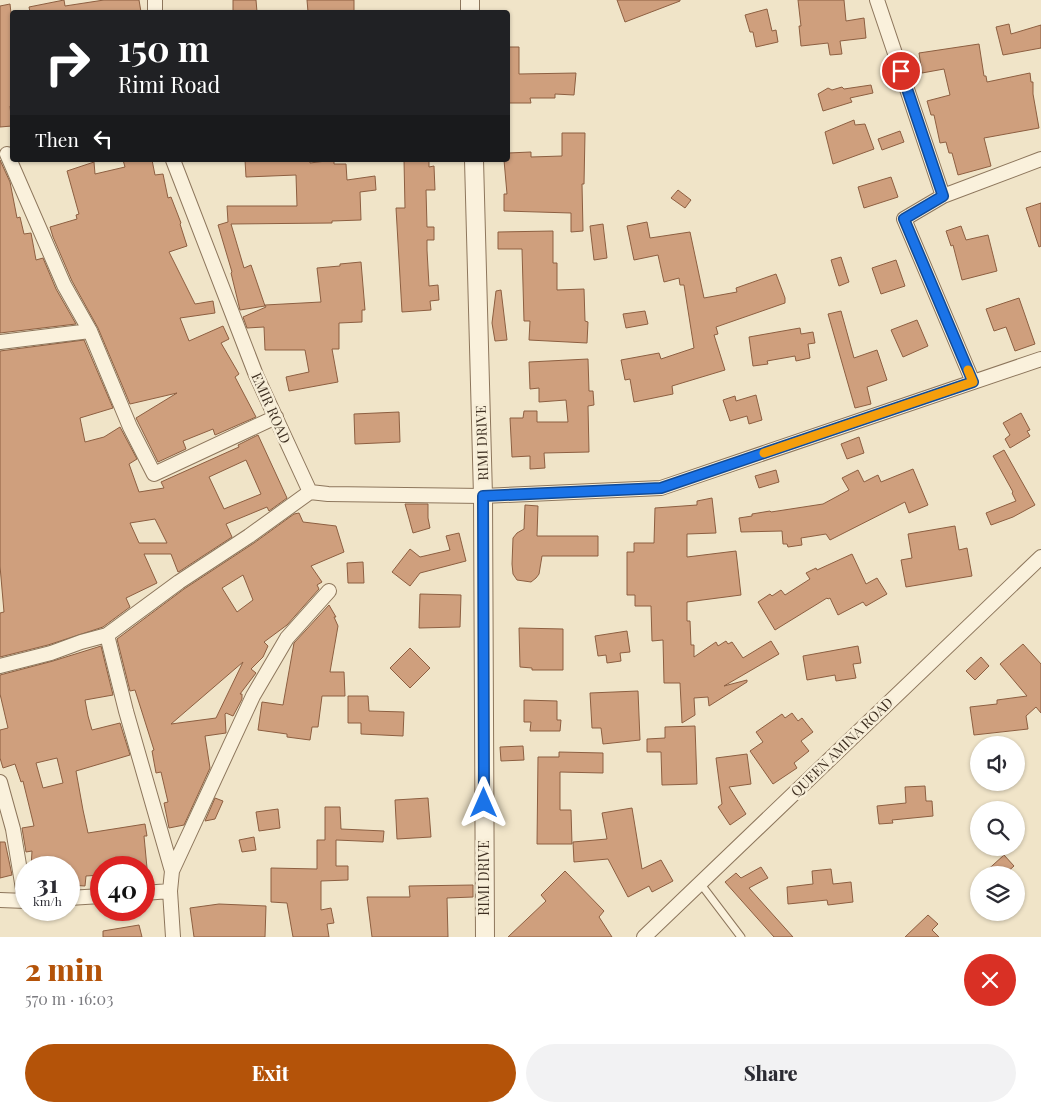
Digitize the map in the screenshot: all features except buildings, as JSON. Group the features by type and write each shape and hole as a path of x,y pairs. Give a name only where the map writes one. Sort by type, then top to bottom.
{"street":[{"path":"877,0 943,196"},
{"path":"6,154 64,285 90,331 130,427 154,474 276,417"},
{"path":"973,382 904,219 943,196 1041,158"},
{"name":"EMIR ROAD","path":"174,162 256,375 310,492"},
{"name":"RIMI DRIVE","path":"474,162 483,496 485,937"},
{"path":"0,342 90,331"},
{"path":"0,666 51,653 107,635 179,582 249,536 310,492 328,494 483,496 661,488 1041,359"},
{"name":"QUEEN AMINA ROAD","path":"644,937 1041,557"},
{"path":"173,937 170,891 172,871 253,696 287,638 329,591"},
{"path":"107,635 126,711 172,871"},
{"path":"0,782 13,829 18,856"},
{"path":"155,892 170,891"},
{"path":"0,900 15,901"}],"lane":[{"path":"700,883 741,937"}],"slow traffic":[{"path":"764,453 973,382 968,370"}],"route":[{"path":"484,803 483,496 661,488 973,382 904,219 943,196 901,71"}]}
